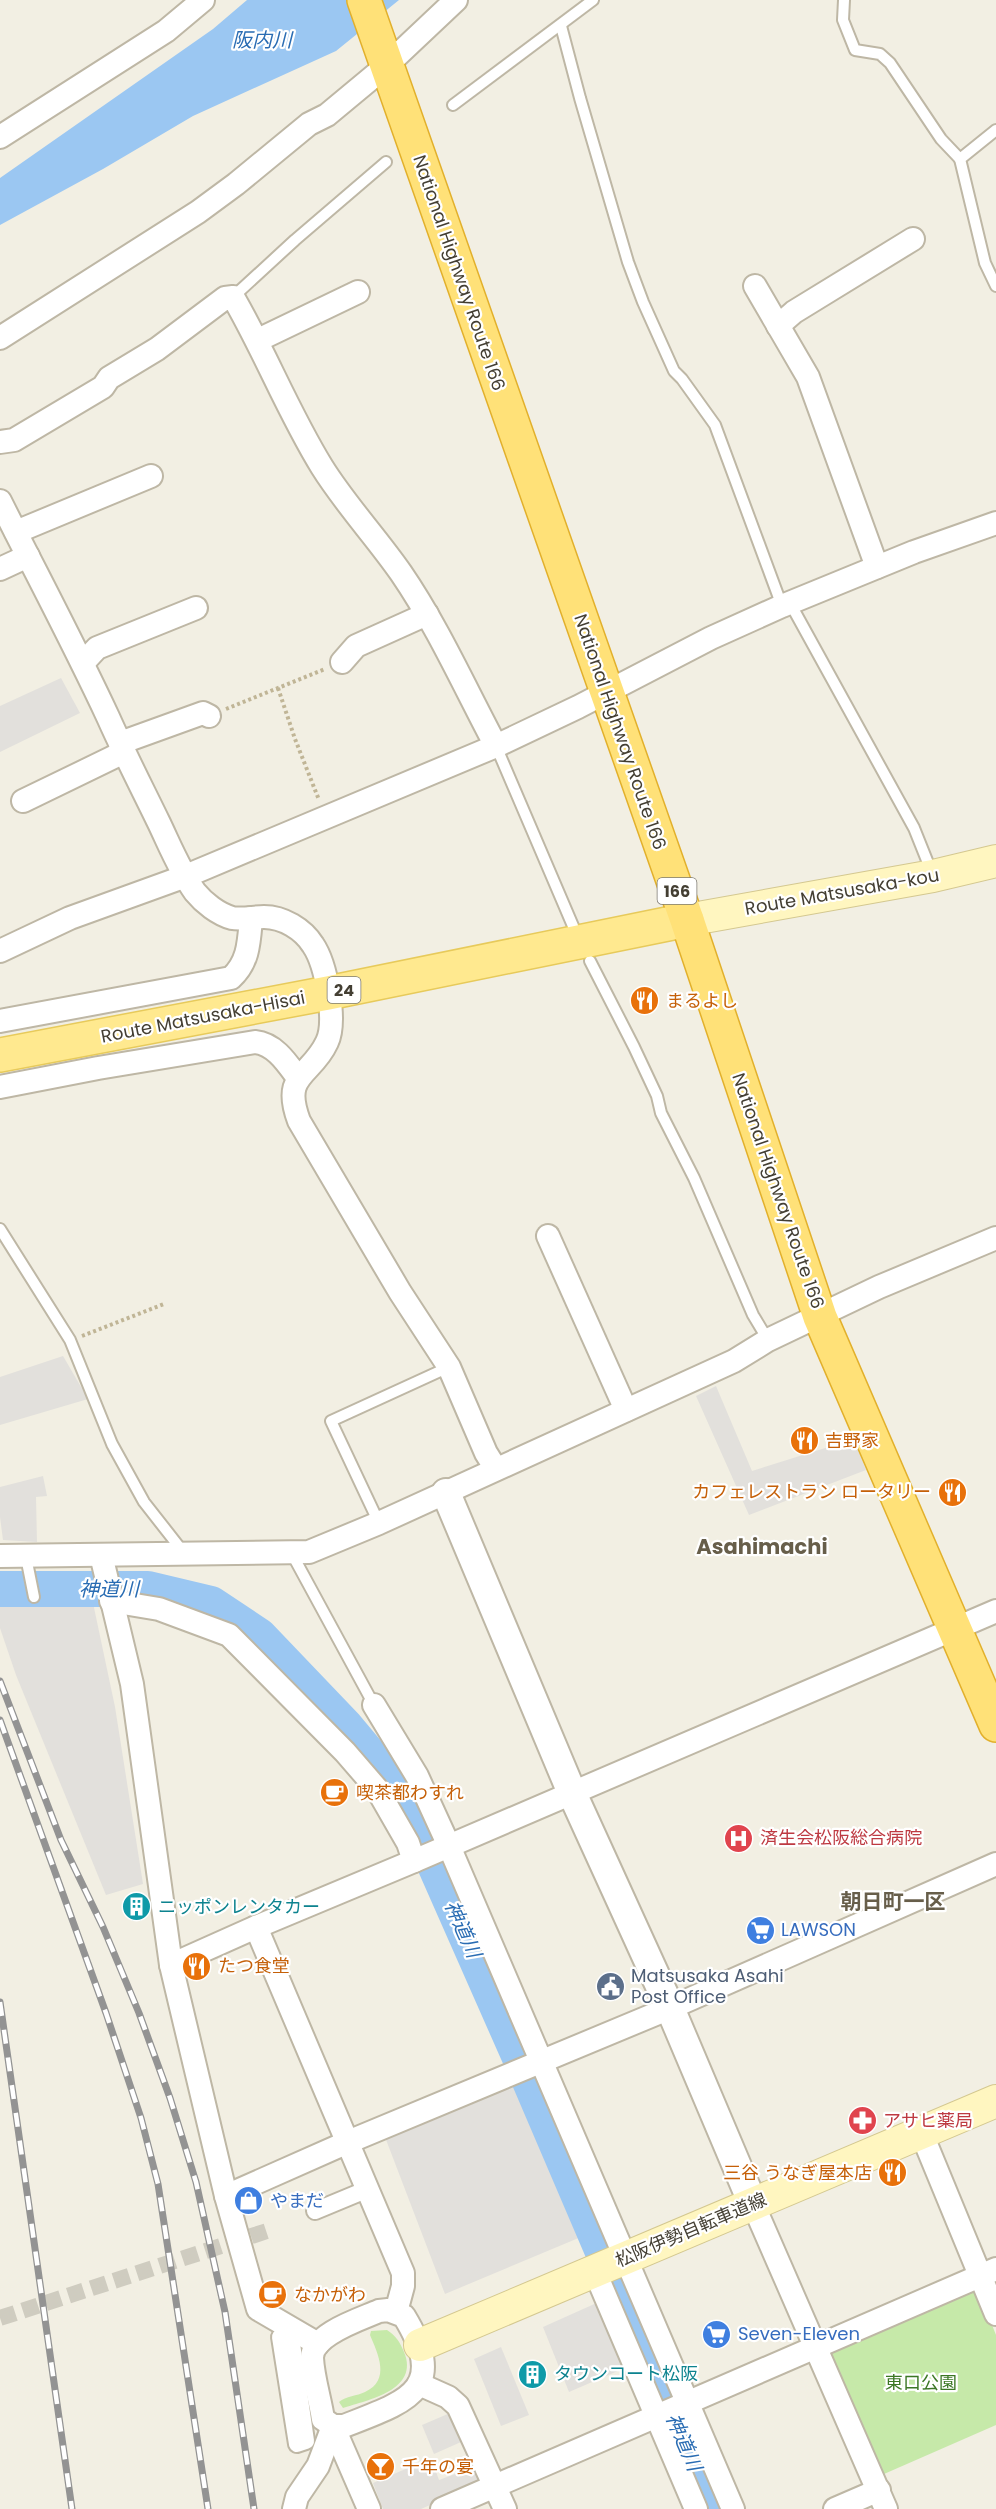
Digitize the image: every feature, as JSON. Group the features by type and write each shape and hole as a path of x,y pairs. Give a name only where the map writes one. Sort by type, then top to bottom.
{"highway":[{"name":"National Highway Route 166","path":"364,0 687,920 820,1317 996,1725"}],"main road":[{"name":"Route Matsusaka-kou","path":"687,920 933,876 996,862"},
{"name":"Route Matsusaka-Hisai","path":"0,1055 328,993 687,920"},
{"name":"松阪伊勢自転車道線","path":"420,2345 626,2260 996,2101"}],"street":[{"path":"0,137 166,31 203,0"},
{"path":"0,338 198,212 267,161 309,124 327,115 383,57 456,0"},
{"path":"778,326 794,312 913,239"},
{"path":"755,286 808,377 877,567"},
{"path":"258,340 358,292"},
{"path":"0,442 14,440 104,387 109,378 165,344 225,298 233,297 258,340 292,413 323,468 427,614 495,746"},
{"path":"16,532 151,476"},
{"path":"0,501 195,891 211,907 233,918 279,919 292,925 313,945 320,959 328,993 330,1019 327,1042 298,1078 292,1092 292,1102 299,1120 400,1292 449,1367 486,1453 496,1469"},
{"path":"0,951 70,918 186,876 495,746 711,638 786,604 996,523"},
{"path":"0,569 28,556"},
{"path":"83,663 97,648 196,608"},
{"path":"342,662 356,646 427,614"},
{"path":"23,801 122,748 203,713 208,716"},
{"path":"0,1021 231,978 243,964 248,952 251,918"},
{"path":"0,1087 255,1042 262,1042 274,1050 298,1078"},
{"path":"548,1236 626,1410"},
{"path":"0,1556 309,1552 446,1493 734,1361 768,1340 879,1287 996,1238"},
{"path":"446,1493 572,1793 670,2007 882,2500 835,2509"},
{"path":"101,1555 132,1684 150,1829 171,1965 226,2196 258,2309 318,2344"},
{"path":"111,1601 159,1609 229,1635 345,1752 377,1789 408,1843 431,1853"},
{"path":"171,1965 996,1611"},
{"path":"374,1705 417,1776 431,1853 537,2063 626,2260 733,2509"},
{"path":"226,2196 348,2142 670,2007 996,1864"},
{"path":"256,1927 403,2273 403,2286 396,2312"},
{"path":"921,2132 988,2272 996,2314"},
{"path":"315,2211 368,2189"},
{"path":"595,2272 654,2416 696,2509"},
{"path":"442,2509 988,2272"},
{"path":"333,2426 344,2426 407,2398 419,2384 424,2372 424,2359 420,2345 404,2316 396,2312 379,2311 334,2331 318,2344 312,2355 323,2419 333,2426 369,2509"},
{"path":"280,2337 292,2344 306,2441 297,2444 291,2412 280,2337"},
{"path":"419,2384 448,2397 458,2406 505,2509"},
{"path":"294,2509 297,2498 318,2466 333,2426"}],"lane":[{"path":"453,105 593,0"},
{"path":"844,0 843,20 855,50 880,54 890,63 941,139 960,159 985,263 996,286"},
{"path":"561,26 628,262 643,302 674,371 715,425 786,604 914,828 933,876"},
{"path":"960,159 996,130"},
{"path":"233,297 386,162"},
{"path":"495,746 573,926"},
{"path":"590,961 634,1047 657,1096 660,1113 694,1178 753,1315 768,1340"},
{"path":"0,1228 70,1340 112,1444 144,1502 184,1553"},
{"path":"379,1523 331,1421 449,1367"},
{"path":"292,1554 374,1705"},
{"path":"26,1557 34,1596"}],"path":[{"path":"208,716 342,662"},
{"path":"278,688 295,739 326,817"},
{"path":"70,1340 164,1304"}],"green space":[{"name":"東口公園","path":"967,2289 980,2295 996,2335 996,2425 884,2474 832,2355 837,2344"},
{"path":"387,2330 401,2345 404,2352 407,2365 405,2376 389,2391 378,2397 343,2408 339,2402 365,2392 378,2381 379,2358 370,2335 371,2331"}],"shaded area":[{"path":"61,678 80,713 0,752 0,706"},
{"path":"63,1356 88,1399 0,1425 0,1377"},
{"path":"716,1386 752,1471 854,1439 866,1470 749,1515 696,1396"},
{"path":"43,1476 47,1496 36,1497 37,1542 3,1540 0,1487"},
{"path":"59,1596 93,1603 115,1707 143,1884 106,1895 16,1675 0,1628 0,1600"},
{"path":"513,2079 581,2237 445,2294 385,2137"},
{"path":"601,2301 627,2367 569,2392 543,2327"},
{"path":"501,2347 529,2415 501,2426 474,2359"},
{"path":"450,2413 461,2442 434,2454 422,2425"},
{"path":"431,2458 439,2480 474,2467 482,2482 421,2509 383,2509 373,2483"}],"water":[{"name":"阪内川","path":"247,0 399,0 336,51 193,116 103,169 0,225 0,178 213,29"}],"waterway":[{"name":"神道川","path":"0,1589 148,1589 211,1604 259,1636 346,1727 393,1783 435,1865 518,2053 713,2509"}],"tunnel":[{"path":"0,2318 270,2230"}],"railway":[{"path":"0,1681 61,1840 103,1927 139,2013 170,2098 196,2182 225,2312 254,2509"},
{"path":"0,1720 106,2013 141,2118 158,2184 208,2509"},
{"path":"0,2002 72,2509"}],"place":[{"name":"まるよし","path":"645,1001"},
{"name":"吉野家","path":"804,1441"},
{"name":"カフェレストラン ロータリー","path":"952,1492"},
{"name":"喫茶都わすれ","path":"335,1793"},
{"name":"済生会松阪総合病院","path":"739,1838"},
{"name":"ニッポンレンタカー","path":"137,1907"},
{"name":"LAWSON","path":"760,1930"},
{"name":"たつ食堂","path":"197,1966"},
{"name":"Matsusaka Asahi Post Office","path":"610,1986"},
{"name":"アサヒ薬局","path":"862,2121"},
{"name":"三谷 うなぎ屋本店","path":"893,2173"},
{"name":"やまだ","path":"249,2201"},
{"name":"なかがわ","path":"273,2295"},
{"name":"Seven-Eleven","path":"717,2334"},
{"name":"タウンコート松阪","path":"533,2374"},
{"name":"千年の宴","path":"381,2467"}],"district":[{"name":"Asahimachi","path":"762,1547"},
{"name":"朝日町一区","path":"893,1902"}]}
